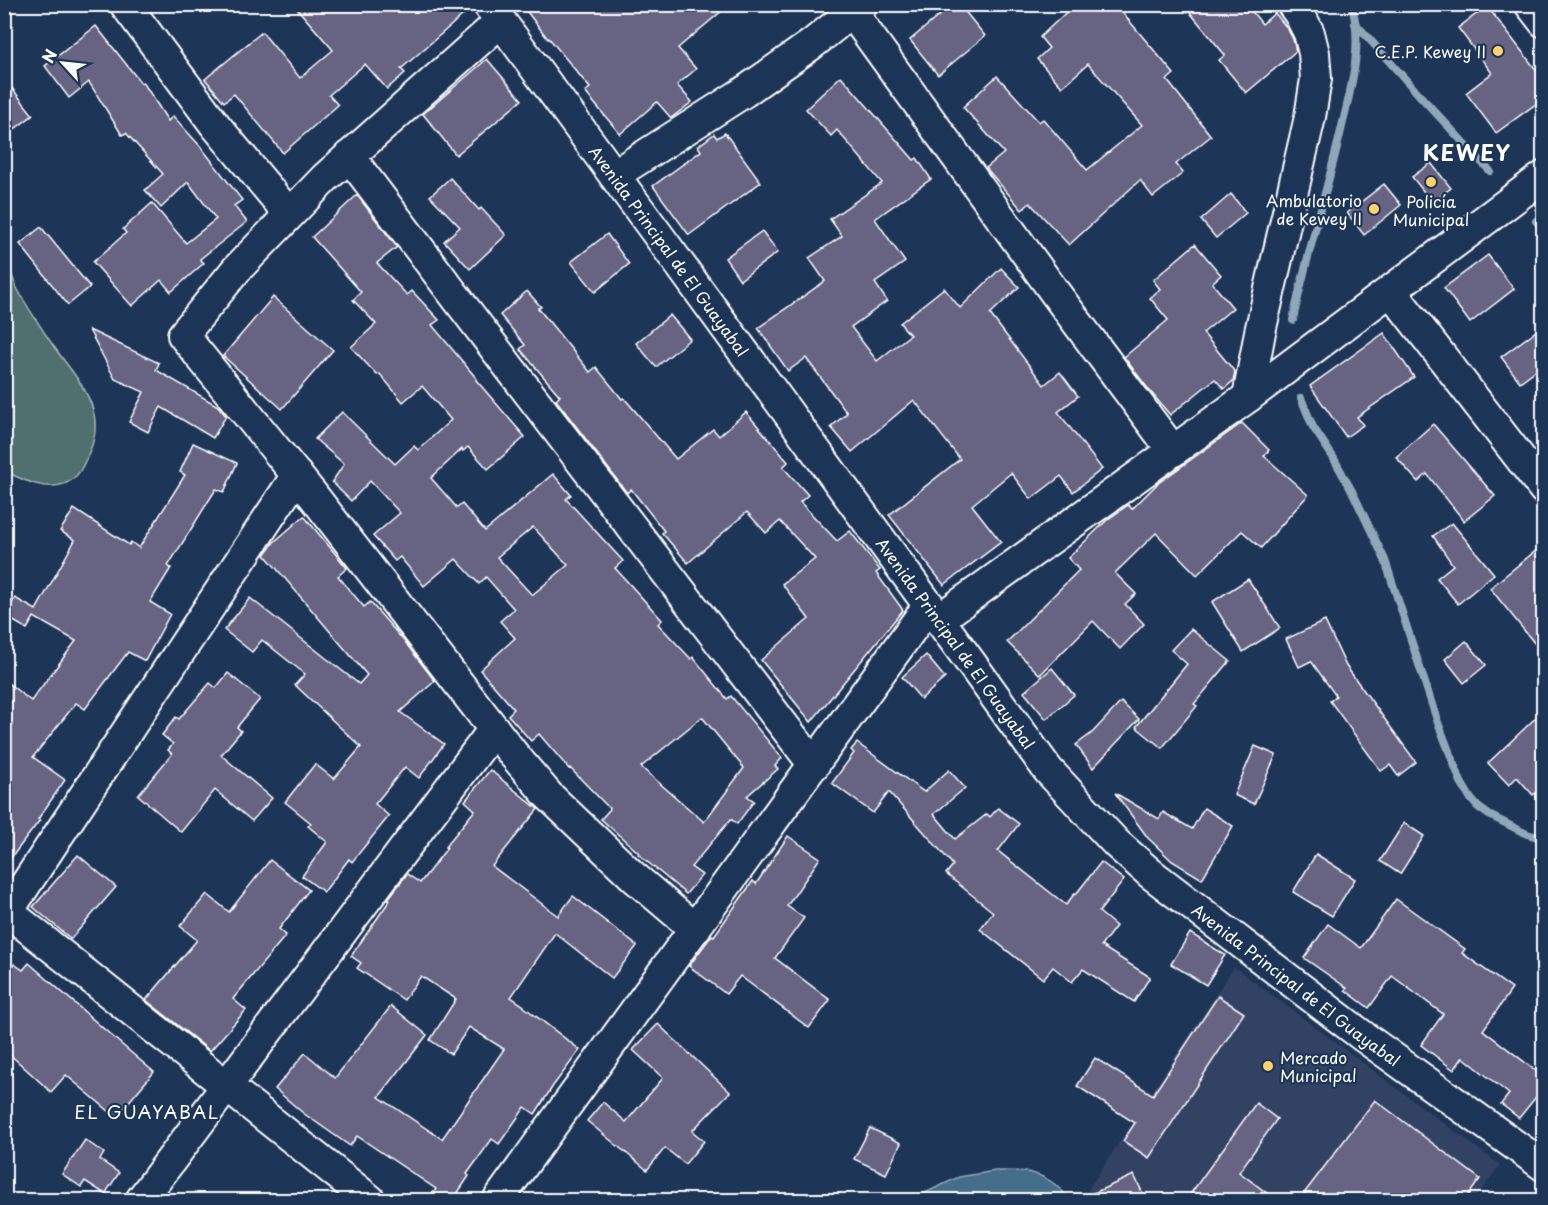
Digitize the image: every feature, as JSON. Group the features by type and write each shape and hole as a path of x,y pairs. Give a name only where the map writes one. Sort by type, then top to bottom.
{"street":[{"path":"124,4 216,126 290,214"},
{"path":"1248,397 1260,332 1310,117 1316,79 1314,53 1309,33 1292,4"},
{"path":"1530,4 1544,22"},
{"path":"614,175 744,92 812,44 853,7 1056,294 1173,451"},
{"path":"494,13 290,214 236,270 183,335 297,475 514,755 548,795 634,877 695,929"},
{"name":"Avenida Principal de El Guayabal","path":"494,13 1048,770 1117,844 1150,873 1355,1030 1544,1166"},
{"path":"349,156 814,765"},
{"path":"498,1200 814,765 934,612 1173,451 1544,176"},
{"path":"1391,291 1544,489"},
{"path":"297,475 6,915 370,1200"},
{"path":"141,1200 495,729"}],"shaded area":[{"name":"Mercado Municipal","path":"1234,967 1500,1165 1474,1200 1092,1200 1088,1190"},
{"path":"995,1171 1020,1171 1040,1176 1055,1184 1070,1200 910,1200 959,1177"}],"green space":[{"path":"5,255 16,286 50,341 79,380 92,408 95,422 94,438 88,455 77,475 69,482 60,485 32,483 5,471"}],"building":[{"path":"293,4 471,4 471,8 401,69 405,73 387,89 365,64 329,95 338,105 283,153 234,94 224,102 205,79 262,32 300,78 333,50"},
{"path":"521,4 730,4 678,48 696,69 677,85 692,102 671,118 657,102 620,134 585,92 590,88"},
{"path":"953,4 959,4 985,36 938,75 910,40"},
{"path":"1075,4 1115,4 1174,74 1167,80 1211,136 1176,164 1183,173 1153,197 1140,180 1069,245 1030,203 1022,210 986,168 1004,153 963,107 997,76 1039,122 1043,119 1087,170 1142,125 1088,64 1062,87 1037,59 1049,48 1040,37"},
{"path":"1183,4 1246,4 1262,24 1275,13 1287,28 1296,51 1246,93 1219,60 1225,55"},
{"name":"C.E.P. Kewey II","path":"1487,6 1544,80 1544,98 1496,133 1466,93 1492,73 1458,28"},
{"path":"96,26 141,83 143,82 168,121 173,116 201,147 242,200 234,206 247,222 200,259 204,263 171,292 161,280 132,306 93,262 126,233 123,229 152,203 186,243 216,219 188,182 161,208 145,190 163,174 126,133 122,135 89,82 69,98 45,66"},
{"path":"487,59 522,100 456,155 423,114"},
{"path":"841,76 914,160 917,158 931,179 875,219 905,262 875,283 887,301 851,327 877,361 910,335 900,323 944,288 960,308 1001,268 1019,287 990,314 1044,385 1060,372 1078,396 1058,412 1102,469 1073,492 1061,476 1031,499 1011,473 972,505 1001,542 944,585 889,515 960,459 914,400 852,452 831,427 847,413 806,358 788,371 758,328 825,281 809,258 842,236 830,219 882,183 837,130 831,136 806,109"},
{"path":"4,78 33,115 4,137"},
{"path":"725,133 761,182 689,235 653,186 701,151 698,146 714,134 717,138"},
{"name":"Policía Municipal","path":"1431,163 1451,188 1432,202 1412,177"},
{"path":"450,178 506,235 470,269 444,241 460,227 430,196"},
{"name":"Ambulatorio de Kewey II","path":"1384,184 1401,205 1364,235 1347,213"},
{"path":"1231,194 1246,213 1216,238 1201,220"},
{"path":"357,195 397,247 377,263 407,295 412,291 439,320 432,325 525,437 488,469 468,447 463,451 462,449 431,478 457,508 462,504 485,531 553,474 571,495 566,499 623,561 615,568 662,620 658,624 691,659 693,657 727,699 731,696 782,758 775,766 778,769 747,796 754,801 737,824 731,819 691,867 702,875 686,894 601,819 610,809 569,769 539,734 531,741 508,715 514,709 480,670 515,638 500,621 514,609 486,577 479,584 456,559 424,586 400,557 395,561 373,536 400,513 370,481 351,501 332,482 344,464 315,439 342,412 395,464 414,446 418,450 451,420 422,386 403,402 380,374 377,375 351,347 376,324 353,300 361,292 312,237","holes":["533,527 568,565 532,595 497,557","702,717 744,768 704,822 641,767"]},
{"path":"41,227 90,287 68,305 20,244"},
{"path":"762,231 778,252 740,280 725,258"},
{"path":"607,234 629,264 595,292 571,262"},
{"path":"1195,244 1221,275 1212,283 1233,308 1203,333 1235,372 1233,381 1224,389 1215,379 1170,415 1124,357 1168,320 1150,298 1160,289 1153,280"},
{"path":"1488,255 1514,289 1470,323 1444,288"},
{"path":"527,291 590,372 596,367 676,459 713,429 719,436 746,412 788,462 783,467 808,495 800,502 837,541 850,531 880,570 876,573 903,610 811,722 761,660 809,619 782,584 815,559 780,521 766,533 747,512 688,563 662,533 664,531 631,489 627,493 556,400 560,396 520,349 525,345 500,315"},
{"path":"273,297 333,350 282,409 223,356"},
{"path":"670,315 690,339 656,367 636,343"},
{"path":"1544,325 1544,364 1520,382 1501,357"},
{"path":"89,330 159,363 156,370 218,406 226,416 213,438 161,407 148,432 129,422 144,392 115,379"},
{"path":"1384,333 1414,377 1357,417 1363,425 1346,437 1310,386"},
{"path":"1242,423 1269,450 1264,456 1308,495 1261,548 1242,531 1197,575 1156,533 1115,573 1136,594 1125,604 1144,624 1120,649 1093,621 1040,675 1007,642 1079,570 1068,558 1107,520 1128,505 1132,509 1157,484"},
{"path":"1433,424 1495,496 1464,521 1427,474 1418,482 1396,457"},
{"path":"193,443 237,463 224,492 216,489 168,566 171,568 150,602 170,614 145,661 128,652 85,709 76,703 33,757 65,780 38,819 40,820 4,867 4,680 31,701 76,641 34,617 27,629 5,616 15,598 36,610 75,540 60,531 74,509 129,545 131,542 139,548 185,475 180,472"},
{"path":"304,516 347,568 338,576 364,607 370,602 435,681 400,712 444,744 419,778 405,767 375,804 389,816 352,862 349,859 324,892 302,876 327,842 308,826 311,823 285,802 315,764 334,779 361,747 295,685 305,674 262,640 252,652 224,630 250,598 359,684 367,675 265,555 274,542"},
{"path":"1452,523 1494,574 1458,604 1437,578 1453,565 1433,536"},
{"path":"1544,544 1544,655 1490,588"},
{"path":"1248,579 1280,628 1243,652 1212,602"},
{"path":"1325,621 1346,666 1416,762 1398,776 1390,765 1381,771 1330,701 1336,696 1311,661 1299,667 1286,639"},
{"path":"1191,629 1230,661 1194,704 1197,706 1162,748 1136,727 1187,664 1171,650"},
{"path":"1466,641 1486,665 1464,683 1445,659"},
{"path":"926,655 945,678 921,699 902,677"},
{"path":"1052,668 1074,695 1046,719 1024,692"},
{"path":"228,673 260,699 237,727 241,731 221,755 272,798 252,821 215,790 181,832 138,795 172,754 168,750 173,744 162,735 176,717 179,719 210,683 216,688"},
{"path":"1121,702 1139,719 1093,768 1076,745 1092,733"},
{"path":"1544,710 1544,785 1533,795 1517,777 1509,785 1488,763"},
{"path":"857,743 924,792 949,770 965,788 934,814 955,839 987,814 990,817 998,808 1019,824 998,851 1066,905 1101,862 1124,880 1099,912 1116,926 1101,946 1150,977 1134,1002 1083,969 1072,982 1053,967 1043,979 980,929 993,912 946,874 953,865 889,792 873,813 832,783 854,753 851,750"},
{"path":"1255,746 1276,755 1254,804 1234,795"},
{"path":"490,770 538,809 492,866 558,916 573,896 637,946 612,978 555,933 511,997 580,1050 535,1114 525,1107 499,1144 492,1139 467,1174 469,1176 453,1200 428,1200 436,1189 357,1136 350,1146 303,1113 275,1089 305,1053 335,1078 391,1006 427,1035 379,1097 442,1139 504,1049 469,1027 451,1054 430,1040 456,999 421,976 404,1000 357,968 361,963 351,956 407,874 420,883 447,848 445,847 475,810 465,801"},
{"path":"1115,793 1159,819 1163,812 1192,829 1204,808 1233,826 1202,879 1172,861 1148,838"},
{"path":"1404,823 1424,836 1400,874 1380,861"},
{"path":"788,836 820,858 787,906 804,918 775,958 830,1000 809,1028 740,976 726,994 689,966 712,935 714,936 753,881 756,884"},
{"path":"1316,854 1355,879 1332,916 1293,892"},
{"path":"78,855 116,887 71,939 33,907"},
{"path":"270,860 309,890 279,929 286,935 233,999 246,1010 210,1051 146,1000 197,940 180,926 207,894 229,912"},
{"path":"1396,899 1465,949 1462,953 1512,989 1483,1030 1544,1077 1544,1087 1519,1118 1501,1104 1509,1094 1463,1057 1454,1070 1421,1045 1443,1014 1392,976 1369,1008 1345,990 1347,988 1304,958 1328,924 1361,948"},
{"path":"1190,933 1225,955 1206,985 1171,964"},
{"path":"29,963 154,1072 116,1117 66,1075 51,1092 4,1049 4,976 14,964 23,970"},
{"path":"1218,996 1244,1013 1149,1158 1123,1141 1135,1123 1077,1086 1095,1058 1153,1095"},
{"path":"658,1024 730,1092 692,1131 704,1141 685,1164 665,1148 647,1170 587,1121 603,1102 626,1122 663,1078 633,1050"},
{"path":"1375,1100 1480,1179 1465,1200 1299,1200"},
{"path":"1256,1103 1277,1119 1239,1172 1276,1200 1186,1200"},
{"path":"870,1128 901,1143 886,1174 854,1159"},
{"path":"85,1140 104,1153 100,1160 119,1173 105,1194 85,1181 81,1187 62,1174"},
{"path":"1134,1175 1146,1200 1078,1200"}],"waterway":[{"path":"1293,320 1351,87 1356,52 1355,19 1351,4"},
{"path":"1355,23 1490,171"},
{"path":"1536,221 1544,229"},
{"path":"1301,398 1313,427 1353,493 1385,560 1437,720 1461,782 1471,799 1489,815 1527,834 1544,839"}],"place":[{"name":"C.E.P. Kewey II","path":"1498,51"},
{"name":"Policía Municipal","path":"1431,182"},
{"name":"Ambulatorio de Kewey II","path":"1374,209"},
{"name":"Mercado Municipal","path":"1268,1066"}],"district":[{"name":"KEWEY","path":"1467,151"},
{"name":"EL GUAYABAL","path":"147,1111"}]}
